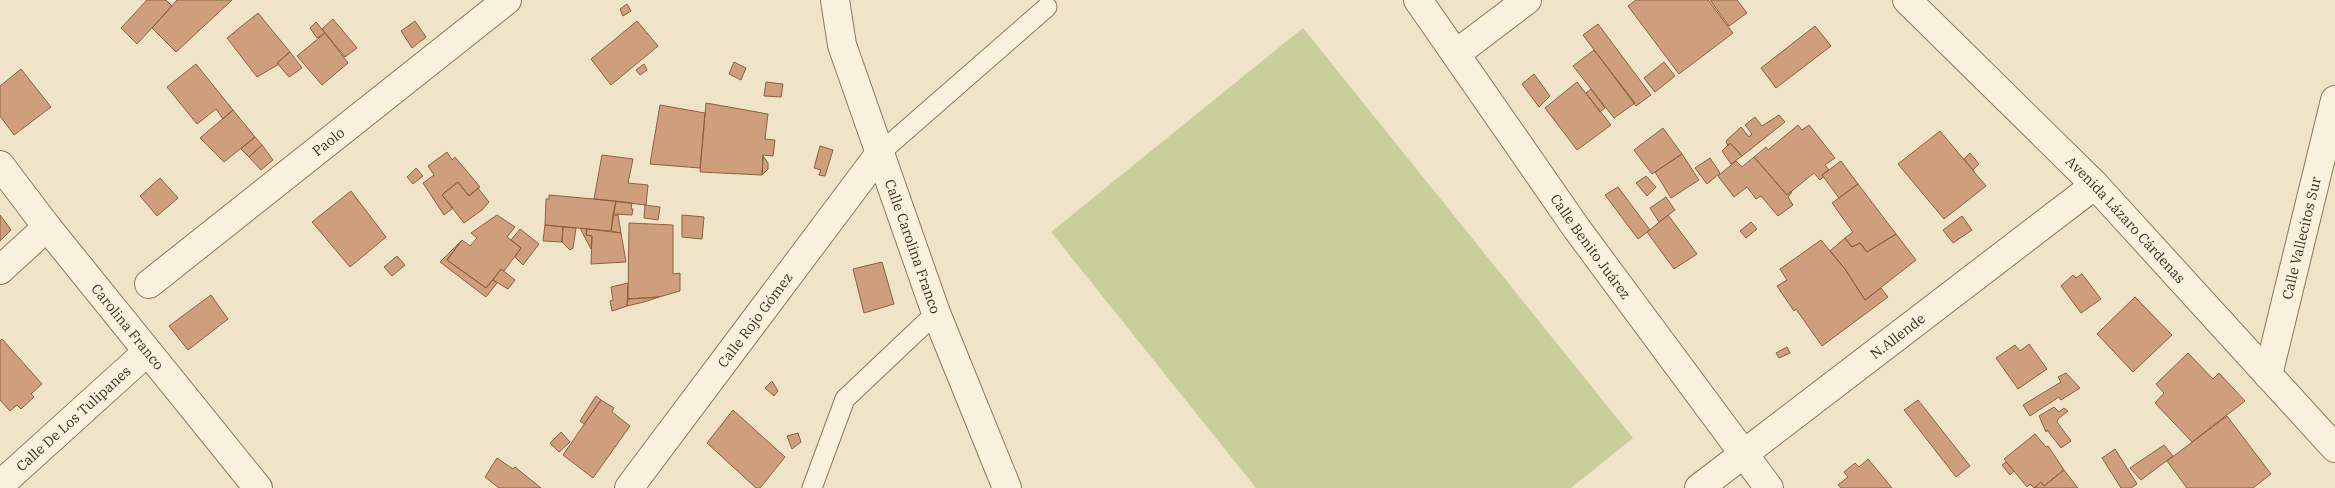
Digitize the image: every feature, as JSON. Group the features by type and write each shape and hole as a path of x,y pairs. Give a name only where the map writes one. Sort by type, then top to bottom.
{"street":[{"name":"Paolo","path":"149,284 507,0"},
{"name":"Calle Carolina Franco","path":"835,0 842,45 936,313 1007,488"},
{"name":"Calle Benito Juárez","path":"1418,0 1457,53 1577,229 1769,488"},
{"path":"1457,53 1527,0"},
{"name":"Avenida Lázaro Cárdenas","path":"1907,0 2095,185 2335,448"},
{"name":"Calle Vallecitos Sur","path":"2268,375 2335,100"},
{"name":"Calle Rojo Gómez","path":"629,488 881,152"},
{"name":"Carolina Franco","path":"0,165 47,227 258,488"},
{"name":"N.Allende","path":"1699,488 2095,185"},
{"path":"0,270 47,227"},
{"name":"Calle De Los Tulipanes","path":"0,485 147,352"}],"lane":[{"path":"881,152 1047,7"},
{"path":"812,488 845,399 936,313"}],"green space":[{"path":"1303,28 1633,438 1571,488 1256,488 1051,232"}],"building":[{"path":"147,0 166,0 172,6 137,44 121,28"},
{"path":"177,0 232,0 176,52 152,28"},
{"path":"1636,0 1708,0 1733,33 1679,74 1628,6"},
{"path":"1710,0 1737,0 1747,13 1729,26"},
{"path":"627,4 631,11 623,16 620,9"},
{"path":"258,13 290,52 277,63 279,64 257,77 227,38"},
{"path":"333,19 357,48 345,57 322,29"},
{"path":"415,21 426,37 412,48 401,31"},
{"path":"637,21 658,46 611,85 591,59"},
{"path":"316,22 325,33 317,38 310,28"},
{"path":"1598,24 1651,95 1636,106 1583,35"},
{"path":"1815,26 1831,46 1776,88 1761,68"},
{"path":"325,33 348,63 322,85 297,56"},
{"path":"1594,50 1635,103 1614,118 1573,66"},
{"path":"290,52 302,68 289,77 277,63"},
{"path":"734,62 746,68 741,80 729,74"},
{"path":"1664,62 1675,76 1655,92 1644,78"},
{"path":"196,64 233,110 223,119 216,109 197,124 167,87"},
{"path":"644,64 647,70 640,75 636,70"},
{"path":"21,69 51,107 14,135 0,116 0,86"},
{"path":"1534,74 1550,96 1539,107 1522,84"},
{"path":"766,82 783,84 781,97 764,96"},
{"path":"1577,82 1611,125 1577,150 1545,108"},
{"path":"1591,89 1605,108 1600,112 1586,93"},
{"path":"706,103 768,114 765,139 775,140 773,156 763,155 762,175 700,172"},
{"path":"660,105 705,113 700,168 650,164"},
{"path":"233,110 255,137 224,162 200,138"},
{"path":"1779,115 1785,122 1742,156 1730,143 1728,146 1726,141 1741,127 1749,137 1752,134 1745,125 1755,117 1762,126"},
{"path":"1798,125 1802,130 1809,125 1835,158 1825,165 1829,170 1822,175 1823,177 1820,180 1814,173 1787,195 1754,157 1766,147 1768,150"},
{"path":"1663,128 1682,154 1652,174 1634,150"},
{"path":"1940,131 1986,186 1944,219 1898,164"},
{"path":"255,137 262,145 249,157 241,149"},
{"path":"1730,143 1742,156 1731,164 1722,151"},
{"path":"262,145 273,160 261,170 249,157"},
{"path":"820,146 833,150 825,176 819,175 821,170 814,168"},
{"path":"447,152 452,160 455,157 480,187 469,196 458,182 445,192 442,195 453,208 444,215 423,183 434,175 428,166"},
{"path":"1970,153 1979,164 1973,170 1964,159"},
{"path":"1682,154 1699,180 1671,198 1655,172"},
{"path":"602,155 633,159 628,183 648,185 646,205 594,199"},
{"path":"763,156 768,163 768,169 762,175"},
{"path":"1754,157 1787,195 1792,192 1788,197 1793,205 1778,216 1761,196 1756,199 1747,187 1734,197 1718,176 1736,161 1742,167"},
{"path":"1710,158 1720,173 1707,184 1695,168"},
{"path":"1841,161 1858,184 1839,198 1822,175"},
{"path":"416,168 423,176 413,184 407,177"},
{"path":"1646,176 1656,187 1647,196 1636,183"},
{"path":"160,178 178,198 157,216 140,196"},
{"path":"458,182 469,196 478,188 489,202 482,210 464,223 442,195"},
{"path":"1858,184 1896,234 1867,252 1860,243 1852,247 1845,238 1853,232 1832,203"},
{"path":"1618,187 1650,230 1638,239 1605,195"},
{"path":"351,191 386,237 350,267 312,222"},
{"path":"549,195 616,201 611,231 545,225 546,199 549,199"},
{"path":"1666,197 1675,210 1659,222 1650,208"},
{"path":"616,201 632,203 632,215 613,214"},
{"path":"645,205 660,207 658,220 644,218"},
{"path":"0,215 11,230 0,241"},
{"path":"497,215 515,227 507,237 521,248 504,271 501,269 486,288 447,260 462,240 470,246 477,238 471,233"},
{"path":"613,215 618,215 621,233 611,231"},
{"path":"682,215 704,217 702,239 682,237"},
{"path":"1668,215 1697,254 1674,269 1647,232"},
{"path":"1962,216 1972,230 1953,243 1943,230"},
{"path":"1751,222 1757,229 1746,238 1740,231"},
{"path":"629,223 673,225 673,274 680,273 680,291 659,297 628,299"},
{"path":"545,225 563,227 562,242 543,241"},
{"path":"563,227 576,228 573,248 570,250 562,242"},
{"path":"580,228 587,229 586,235 592,236 591,249"},
{"path":"520,229 539,244 523,265 515,257 521,248 511,240"},
{"path":"587,229 621,233 626,262 591,264 592,236 586,235"},
{"path":"1896,234 1916,260 1865,300 1845,269 1830,251 1845,238 1852,247 1860,243 1867,252"},
{"path":"462,240 447,260 486,288 493,280 497,283 486,297 440,262"},
{"path":"1821,240 1845,269 1865,300 1881,288 1888,297 1822,346 1777,286 1787,280 1780,269"},
{"path":"397,256 405,265 392,276 384,267"},
{"path":"882,262 894,304 864,313 853,269"},
{"path":"501,269 515,280 508,289 493,280"},
{"path":"2082,274 2101,299 2081,313 2061,286 2073,275 2076,278"},
{"path":"628,283 627,306 612,311 610,301 613,300 611,287"},
{"path":"211,295 228,319 188,350 169,326"},
{"path":"659,297 644,302 627,306 628,299"},
{"path":"2135,297 2172,335 2133,372 2097,334"},
{"path":"2,339 42,384 31,394 34,397 21,409 17,405 10,411 0,400 0,341"},
{"path":"2029,344 2047,369 2018,389 1996,358 2015,345 2020,351"},
{"path":"1787,347 1790,353 1779,358 1776,353"},
{"path":"2188,353 2213,379 2219,373 2245,401 2192,442 2155,403 2164,393 2156,384"},
{"path":"2066,373 2080,388 2061,400 2059,397 2030,416 2023,405 2061,382 2058,377"},
{"path":"772,381 778,391 774,396 765,388"},
{"path":"596,396 601,400 584,424 580,421"},
{"path":"601,400 614,408 612,412 630,426 593,478 563,455"},
{"path":"1918,400 1970,466 1956,477 1904,410"},
{"path":"2054,407 2059,412 2064,408 2068,411 2057,422 2071,441 2061,448 2047,430 2046,432 2039,416"},
{"path":"733,410 785,457 760,488 756,488 707,443"},
{"path":"2227,416 2271,474 2253,488 2187,488 2167,461"},
{"path":"561,432 570,442 559,452 550,443"},
{"path":"798,433 801,442 792,449 787,436"},
{"path":"2035,434 2046,447 2048,446 2064,470 2044,486 2041,482 2034,488 2030,484 2027,487 2004,459"},
{"path":"2164,445 2173,456 2141,480 2130,468"},
{"path":"2115,449 2137,484 2131,488 2121,488 2102,458"},
{"path":"497,458 513,469 515,467 541,488 499,488 485,477"},
{"path":"1868,459 1892,488 1841,488 1838,485 1848,477 1844,472 1855,463 1859,467"},
{"path":"2006,462 2014,471 2010,475 2002,465"},
{"path":"2064,470 2078,488 2035,488 2041,482 2044,486"}]}
